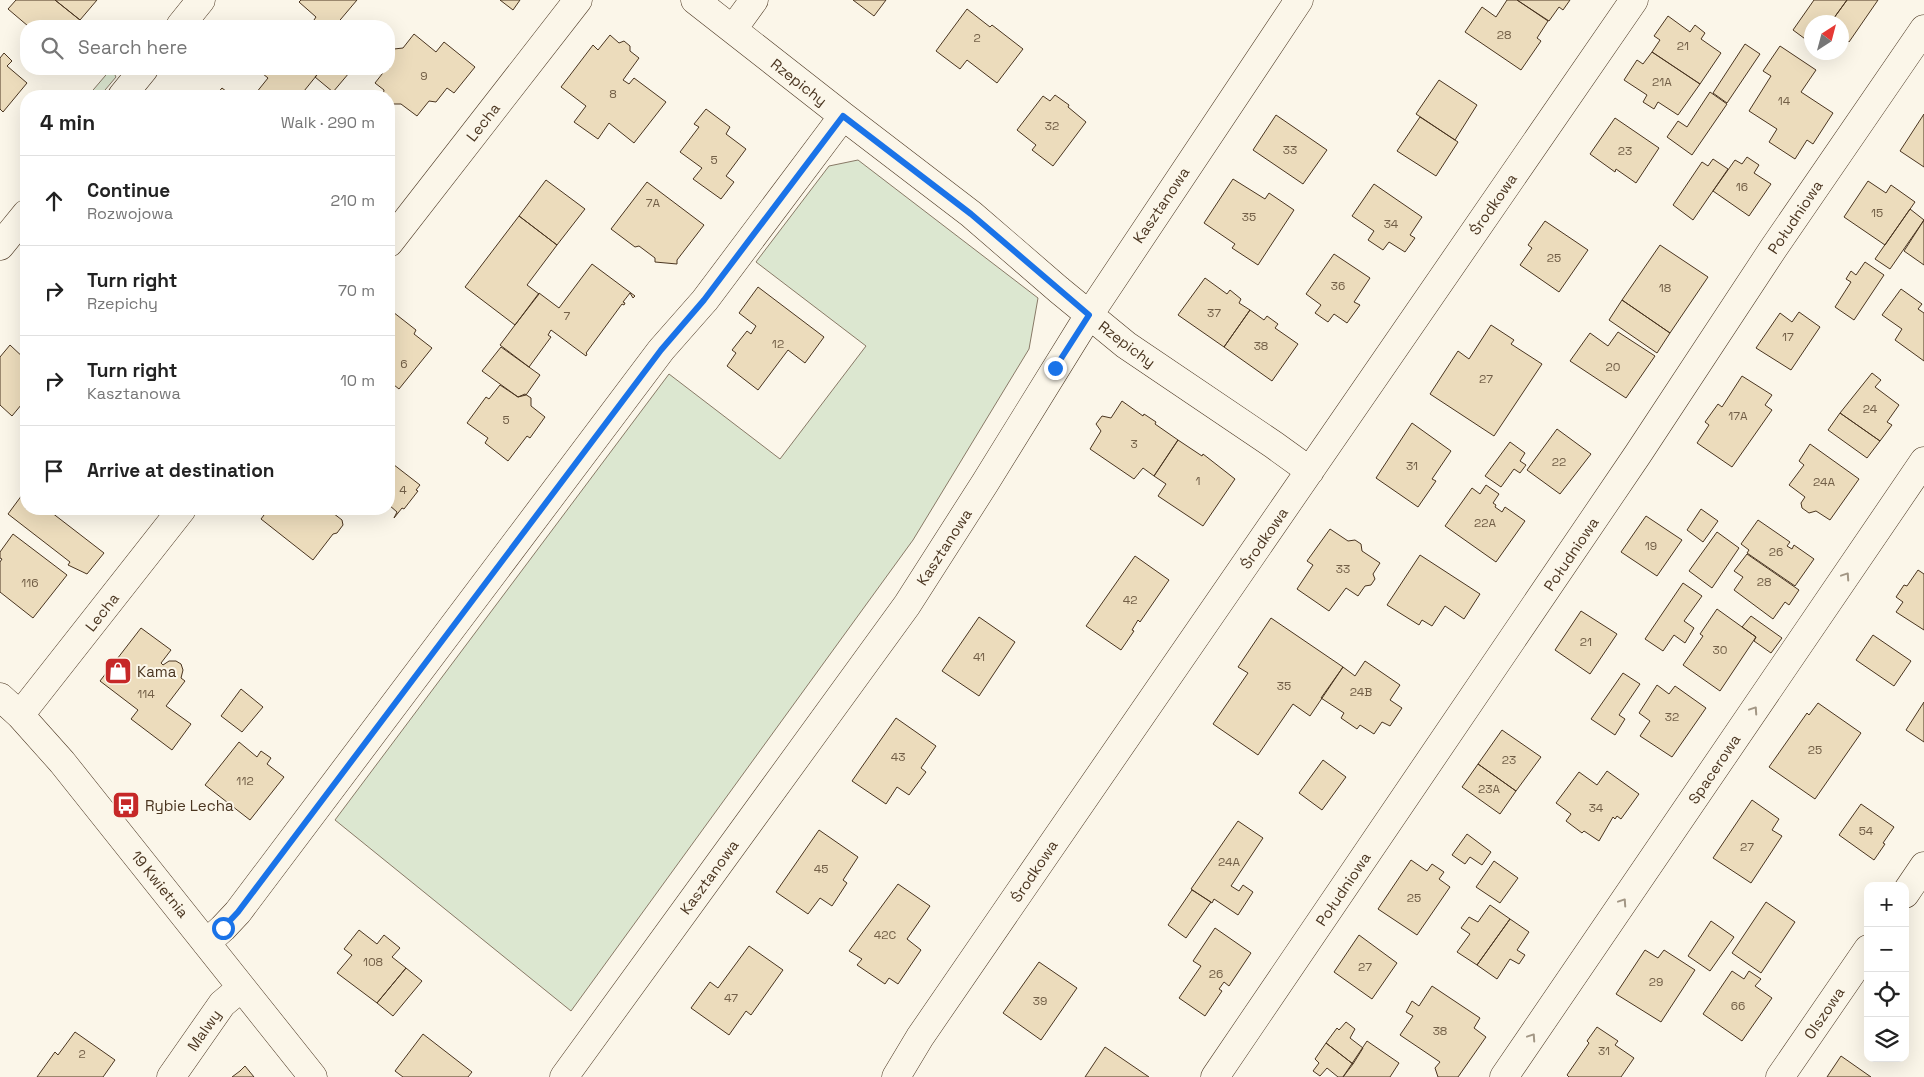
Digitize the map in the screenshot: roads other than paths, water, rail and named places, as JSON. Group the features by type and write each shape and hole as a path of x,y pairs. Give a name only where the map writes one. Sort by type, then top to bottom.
{"street":[{"path":"185,20 201,0"},
{"name":"Lecha","path":"395,235 578,0"},
{"name":"Rzepichy","path":"695,0 971,214 1089,315 1138,354 1310,471"},
{"path":"733,29 754,0"},
{"name":"Kasztanowa","path":"564,1077 906,605 986,483 1089,315 1298,0"},
{"name":"Środkowa","path":"896,1077 920,1037 1634,0"},
{"name":"Południowa","path":"1215,1077 1638,454 1773,248 1924,29"},
{"path":"127,90 139,75"},
{"path":"206,942 238,912 661,350 704,300 843,116"},
{"path":"0,246 20,221"},
{"name":"Spacerowa","path":"1504,1077 1924,461"},
{"name":"Lecha","path":"20,716 177,515"},
{"name":"19 Kwietnia","path":"0,697 62,762 313,1077"},
{"path":"1909,888 1924,866"},
{"name":"Olszowa","path":"1780,1077 1864,955"},
{"name":"Malwy","path":"171,1077 222,1004 241,988"}],"place":[{"name":"Kama","path":"118,671"},
{"name":"Rybie Lecha","path":"126,805"}]}
